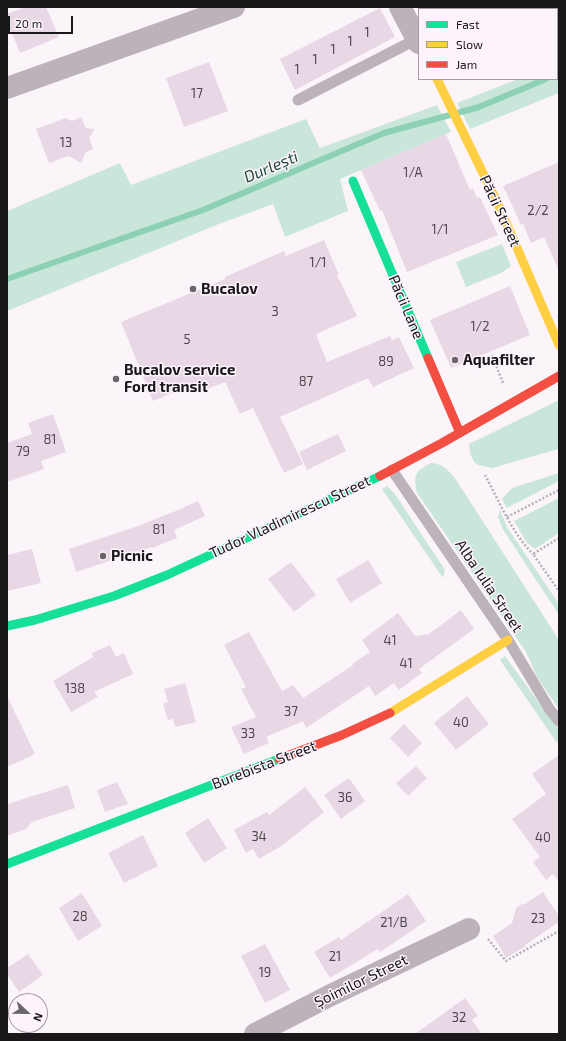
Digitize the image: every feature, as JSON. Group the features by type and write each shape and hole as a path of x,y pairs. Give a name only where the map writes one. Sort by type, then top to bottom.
{"street":[{"path":"7,88 234,7"},
{"path":"400,7 418,41"},
{"name":"Păcii Street","path":"437,80 498,204 559,345"},
{"name":"Păcii Lane","path":"353,181 460,433"},
{"name":"Tudor Vladimirescu Street","path":"7,626 35,620 114,596 167,575 392,470 559,376"},
{"name":"Burebista Street","path":"7,864 342,735 388,715 508,640"},
{"name":"Șoimilor Street","path":"255,1034 331,995 469,929"}],"lane":[{"path":"298,100 418,41"},
{"name":"Alba Iulia Street","path":"392,470 508,640 550,710 559,721"}],"path":[{"path":"492,355 504,384"},
{"path":"486,475 507,517 559,591"},
{"path":"507,517 559,490"},
{"path":"533,554 559,538"},
{"path":"469,929 475,939 485,934 506,961 559,931"}],"green space":[{"path":"558,62 559,93 470,129 457,103 515,80 558,80"},
{"path":"437,105 451,132 340,179 348,211 285,237 273,204 219,224 7,311 7,211 120,163 131,185 306,119 320,148"},
{"path":"502,244 511,266 501,273 466,287 456,262"},
{"path":"559,400 559,449 492,468 478,465 474,462 470,453 469,444"},
{"path":"431,463 439,464 450,472 455,478 559,640 559,709 537,677 526,652 417,493 415,482 416,474 418,471"},
{"path":"559,473 559,481 507,508 502,499 512,488"},
{"path":"387,486 395,494 445,570 443,578 382,489"},
{"path":"559,498 559,533 535,549 527,543 514,521"},
{"path":"500,510 507,527 559,604 559,615 502,528 498,517"},
{"path":"505,656 559,730 559,741 557,743 500,660"}],"building":[{"path":"25,7 46,7 59,37 20,53 7,22 7,14"},
{"path":"380,8 395,37 295,90 280,59"},
{"path":"209,62 228,111 184,127 166,78"},
{"path":"81,117 86,128 95,129 89,138 93,149 86,152 81,163 69,156 49,163 36,129 66,118 72,121"},
{"path":"446,134 470,190 473,188 477,198 480,197 498,235 407,272 382,210 380,211 361,170"},
{"path":"559,162 559,271 544,237 531,243 503,186"},
{"path":"324,240 339,275 337,275 357,316 316,334 327,362 390,336 392,340 399,337 414,368 373,387 368,378 280,417 303,464 284,473 253,408 240,414 225,382 197,393 194,384 153,401 121,322 225,279 225,277 284,251 286,256"},
{"path":"510,286 530,335 451,368 430,320"},
{"path":"53,414 66,452 41,461 44,469 7,482 7,443 32,434 28,423"},
{"path":"338,434 346,451 307,470 299,452"},
{"path":"198,501 205,516 174,530 177,538 152,548 76,572 69,549 135,527"},
{"path":"32,549 41,583 7,591 7,555"},
{"path":"368,560 382,583 350,603 336,579"},
{"path":"291,562 316,595 294,612 268,579"},
{"path":"461,610 474,629 419,669 422,673 399,690 394,683 375,696 369,686 306,728 303,721 266,737 269,743 244,754 231,727 256,717 241,689 246,687 224,645 249,632 282,691 293,685 303,698 370,652 362,640 398,613 415,636 429,634"},
{"path":"110,645 116,657 124,653 133,674 94,692 98,697 71,712 53,681 93,657 92,653"},
{"path":"185,683 196,722 175,727 173,719 168,720 163,704 168,702 164,689"},
{"path":"7,696 35,754 7,767"},
{"path":"467,696 489,724 456,750 434,723"},
{"path":"404,724 422,743 408,757 390,738"},
{"path":"559,755 559,882 553,874 546,880 533,862 540,857 512,819 546,794 532,774"},
{"path":"416,766 427,778 408,796 396,783"},
{"path":"349,778 365,801 341,819 324,795"},
{"path":"117,782 128,804 105,812 97,790"},
{"path":"68,785 75,808 32,822 26,829 7,836 7,804"},
{"path":"305,787 324,812 283,845 259,859 253,849 246,853 234,830 267,812 269,815"},
{"path":"208,818 227,848 204,863 185,833"},
{"path":"143,835 158,866 124,883 108,853"},
{"path":"543,892 559,916 559,922 525,945 526,946 506,958 493,936 512,923 516,908"},
{"path":"82,893 102,926 78,941 59,908"},
{"path":"408,894 426,921 380,952 378,949 330,978 314,952 339,937 341,940"},
{"path":"265,944 290,990 265,1003 241,956"},
{"path":"28,954 43,975 19,992 7,974 7,968"},
{"path":"465,998 478,1016 472,1020 482,1034 415,1034"}],"waterway":[{"name":"Durlești","path":"7,279 203,210 384,133 479,107 544,80"}],"traffic: fast":[{"path":"353,181 428,358"},
{"path":"7,626 35,620 114,596 167,575 380,476"},
{"path":"7,864 279,759"}],"traffic: slow":[{"path":"437,80 498,204 559,345"},
{"path":"390,713 508,640"}],"traffic: jam":[{"path":"428,358 460,433"},
{"path":"380,476 442,443 559,376"},
{"path":"279,759 342,735 390,713"}],"place":[{"name":"Bucalov","path":"193,289"},
{"name":"Aquafilter","path":"455,360"},
{"name":"Bucalov service Ford transit","path":"116,379"},
{"name":"Picnic","path":"103,556"}]}
